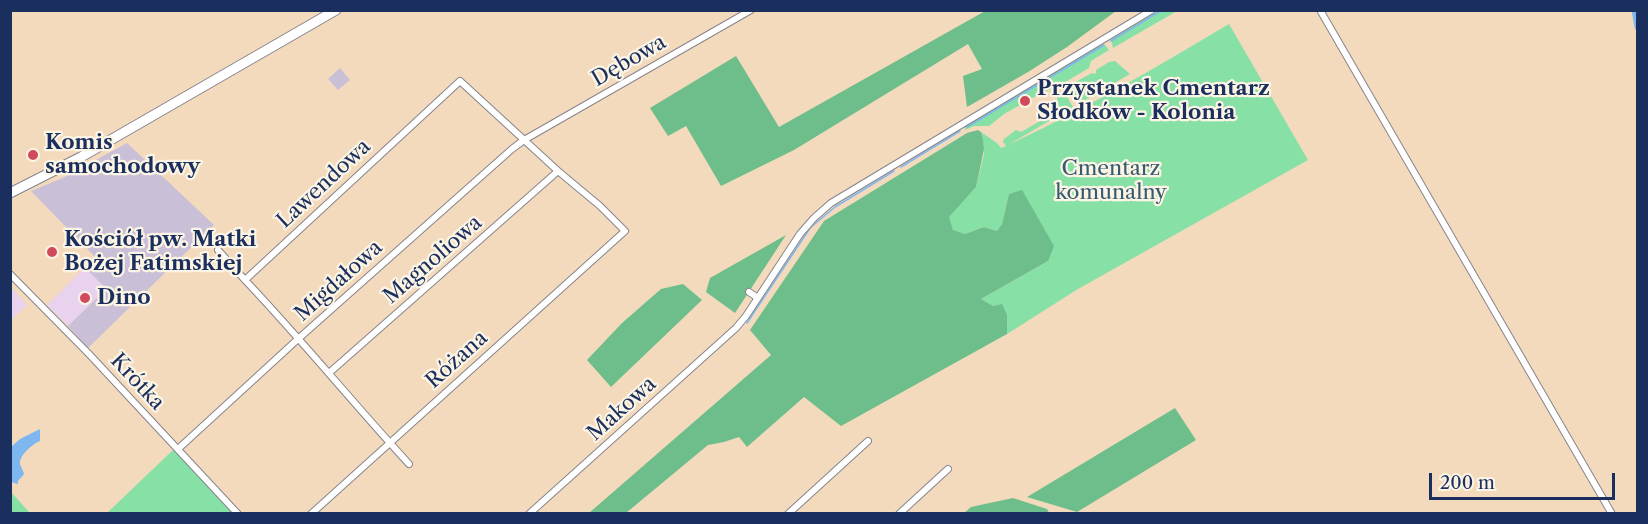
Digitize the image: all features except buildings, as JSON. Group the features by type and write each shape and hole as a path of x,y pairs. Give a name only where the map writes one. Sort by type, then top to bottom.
{"main road":[{"path":"11,191 81,157 336,10"}],"street":[{"name":"Dębowa","path":"524,140 751,10"},
{"name":"Makowa","path":"529,513 736,328 800,234 831,203 1152,10"},
{"path":"1320,10 1612,513"},
{"name":"Lawendowa","path":"245,280 460,81 524,140"},
{"path":"524,140 558,171"},
{"name":"Migdałowa","path":"178,449 298,339 524,140"},
{"path":"895,165 899,171"},
{"name":"Różana","path":"311,513 625,231 600,206 558,171"},
{"name":"Magnoliowa","path":"329,373 558,171"},
{"path":"218,250 409,464"},
{"name":"Krótka","path":"10,274 238,513"},
{"path":"749,292 758,298"},
{"path":"788,513 868,441"},
{"path":"899,513 948,470"}],"shaded area":[{"path":"340,68 350,80 338,90 328,79"},
{"path":"127,143 214,225 88,348 68,326 106,289 85,267 95,257 31,191 65,177"},
{"path":"85,267 106,289 68,326 47,305"},
{"path":"11,287 27,305 11,320"}],"green space":[{"path":"987,10 1116,11 1067,47 967,107 963,76 982,69 968,44 794,150 721,186 686,126 668,136 650,108 736,56 779,127"},
{"path":"1158,11 1177,11 1113,48 1111,39"},
{"name":"Cmentarz komunalny","path":"1229,24 1308,160 1078,289 1007,334 1007,315 981,299 1048,261 1009,194 1002,224 997,231 984,227 965,234 953,230 948,217 976,187 984,154 981,132 1001,148 1006,146 1004,139 1016,130 1021,132 1061,109 1057,106 1057,95 1060,92 1064,91 1073,107 1008,145 1120,87"},
{"path":"1102,44 1109,50 1091,61 1089,68 1062,84 1028,100 1026,98 1021,101 1022,104 989,126 974,126 965,130 965,126"},
{"path":"1115,61 1130,74 1078,104 1073,92 1069,91 1070,85 1096,73 1096,70 1109,62"},
{"path":"978,130 981,132 984,149 976,187 949,217 953,230 965,234 984,227 997,231 1002,224 1009,194 1022,190 1054,246 1048,261 981,299 993,306 1002,304 1007,315 1007,334 841,426 804,397 747,447 739,437 708,445 626,513 589,513 771,355 750,330 824,221 967,133"},
{"path":"786,235 735,313 706,292 710,278"},
{"path":"683,284 702,300 611,387 587,360 622,323 661,289"},
{"path":"1175,408 1196,440 1077,512 1027,497"},
{"path":"174,449 233,513 106,514"},
{"path":"11,492 30,513 11,513"},
{"path":"1013,498 1047,509 1049,513 964,513 971,507"}],"water":[{"path":"40,429 40,441 27,450 20,461 24,474 18,484 11,482 11,447 20,439"}],"waterway":[{"path":"1111,41 1162,10"},
{"path":"1635,10 1638,27"},
{"path":"967,127 1104,45"},
{"path":"901,167 960,131"},
{"path":"747,323 810,228 835,207 894,171"}],"place":[{"name":"Przystanek Cmentarz Słodków - Kolonia","path":"1025,101"},
{"name":"Komis samochodowy","path":"33,155"},
{"name":"Kościół pw. Matki Bożej Fatimskiej","path":"52,252"},
{"name":"Dino","path":"85,298"}]}
